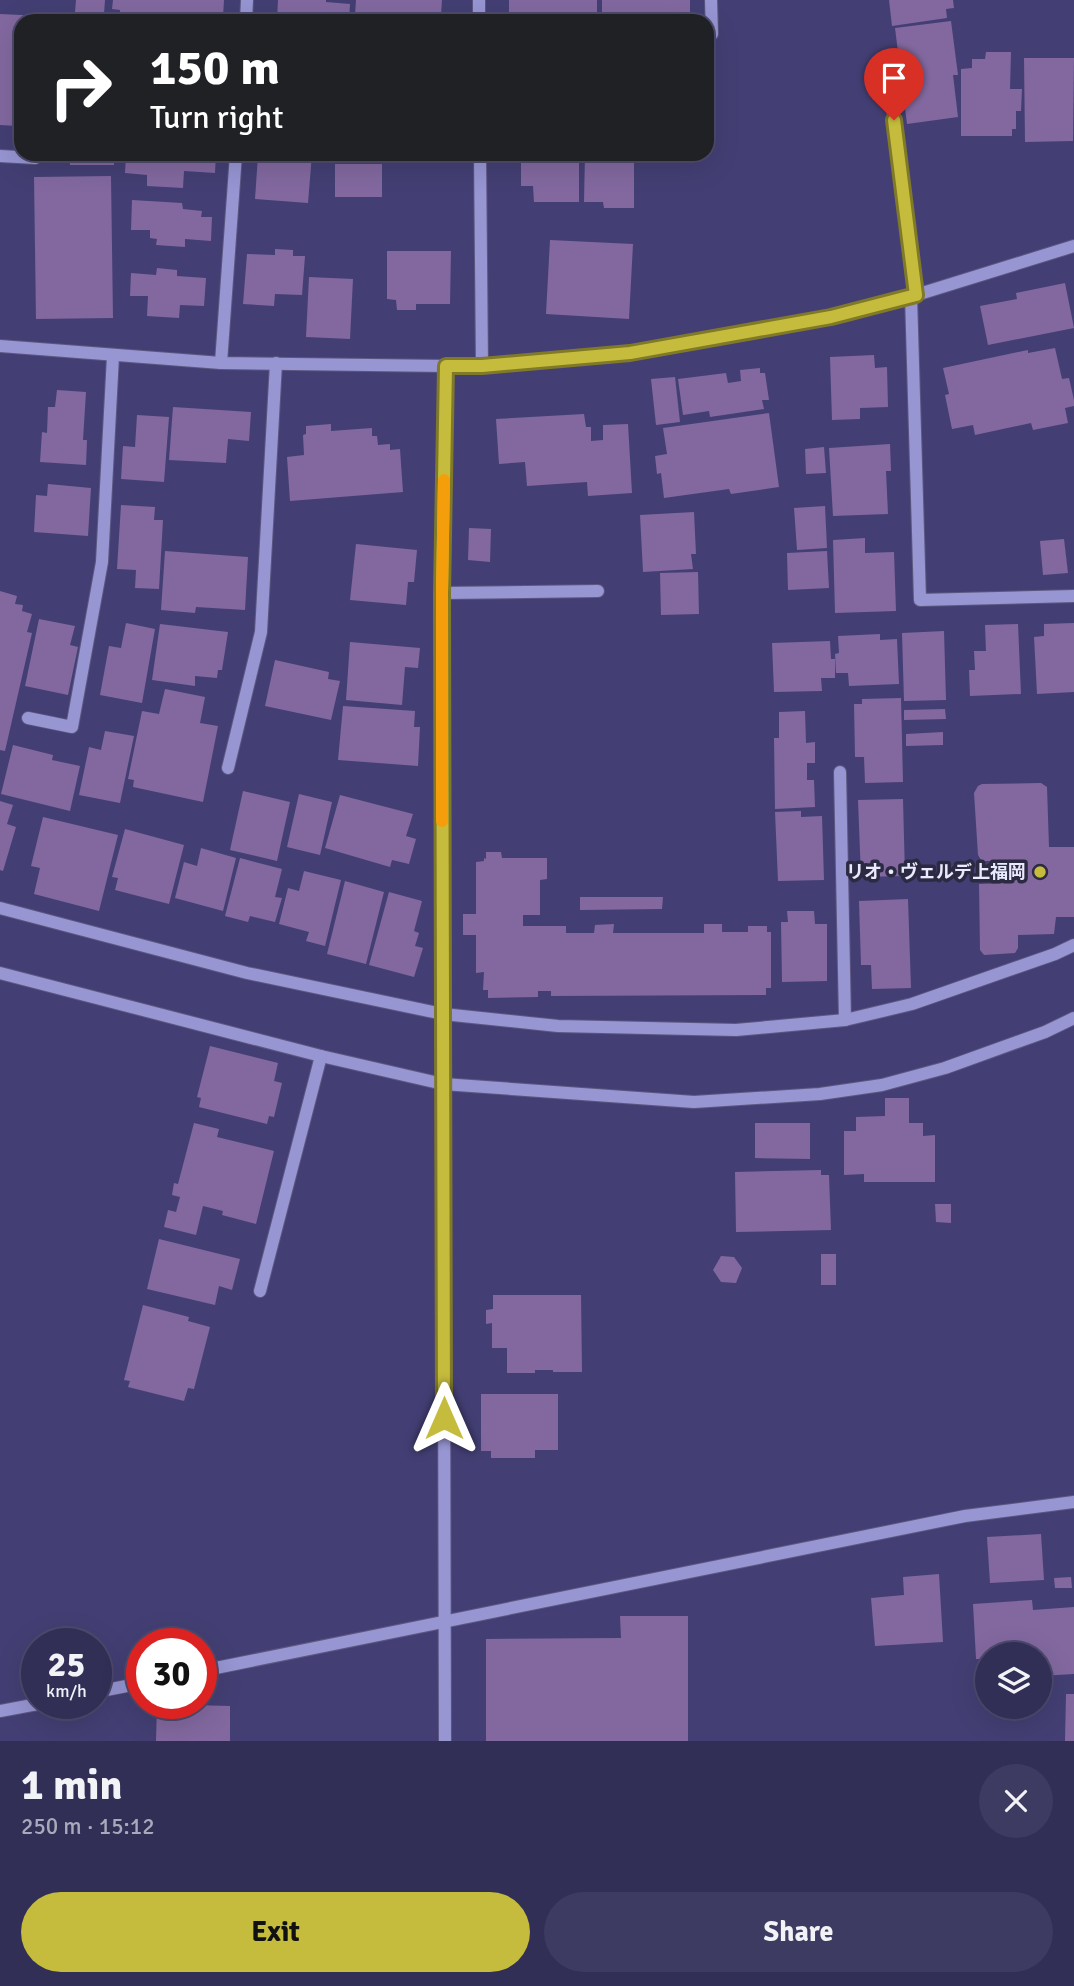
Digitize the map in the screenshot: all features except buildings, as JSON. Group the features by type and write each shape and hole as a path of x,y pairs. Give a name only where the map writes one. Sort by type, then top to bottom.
{"street":[{"path":"888,70 913,296 920,600 1074,596"},
{"path":"221,363 235,161"},
{"path":"480,161 482,366"},
{"path":"0,346 221,363 446,366 482,366 630,353 831,317 913,296 1074,246"},
{"path":"27,718 72,727 102,562 113,356"},
{"path":"228,768 261,632 276,363"},
{"path":"445,1741 442,593 446,366"},
{"path":"442,593 598,591"},
{"path":"841,772 845,1020"},
{"path":"0,908 247,974 443,1014 558,1026 736,1030 845,1020 912,1004 1074,945"},
{"path":"0,973 321,1056 443,1084 694,1102 820,1094 882,1085 945,1068 1045,1032 1074,1018"},
{"path":"260,1291 321,1056"},
{"path":"217,1668 965,1516 1074,1502"},
{"path":"0,1711 21,1707"}],"slow traffic":[{"path":"442,821 444,480"}],"place":[{"name":"リオ・ヴェルデ上福岡","path":"1040,872"}],"route":[{"path":"444,1418 442,593 446,366 482,366 630,353 831,317 916,295 894,120"}]}
